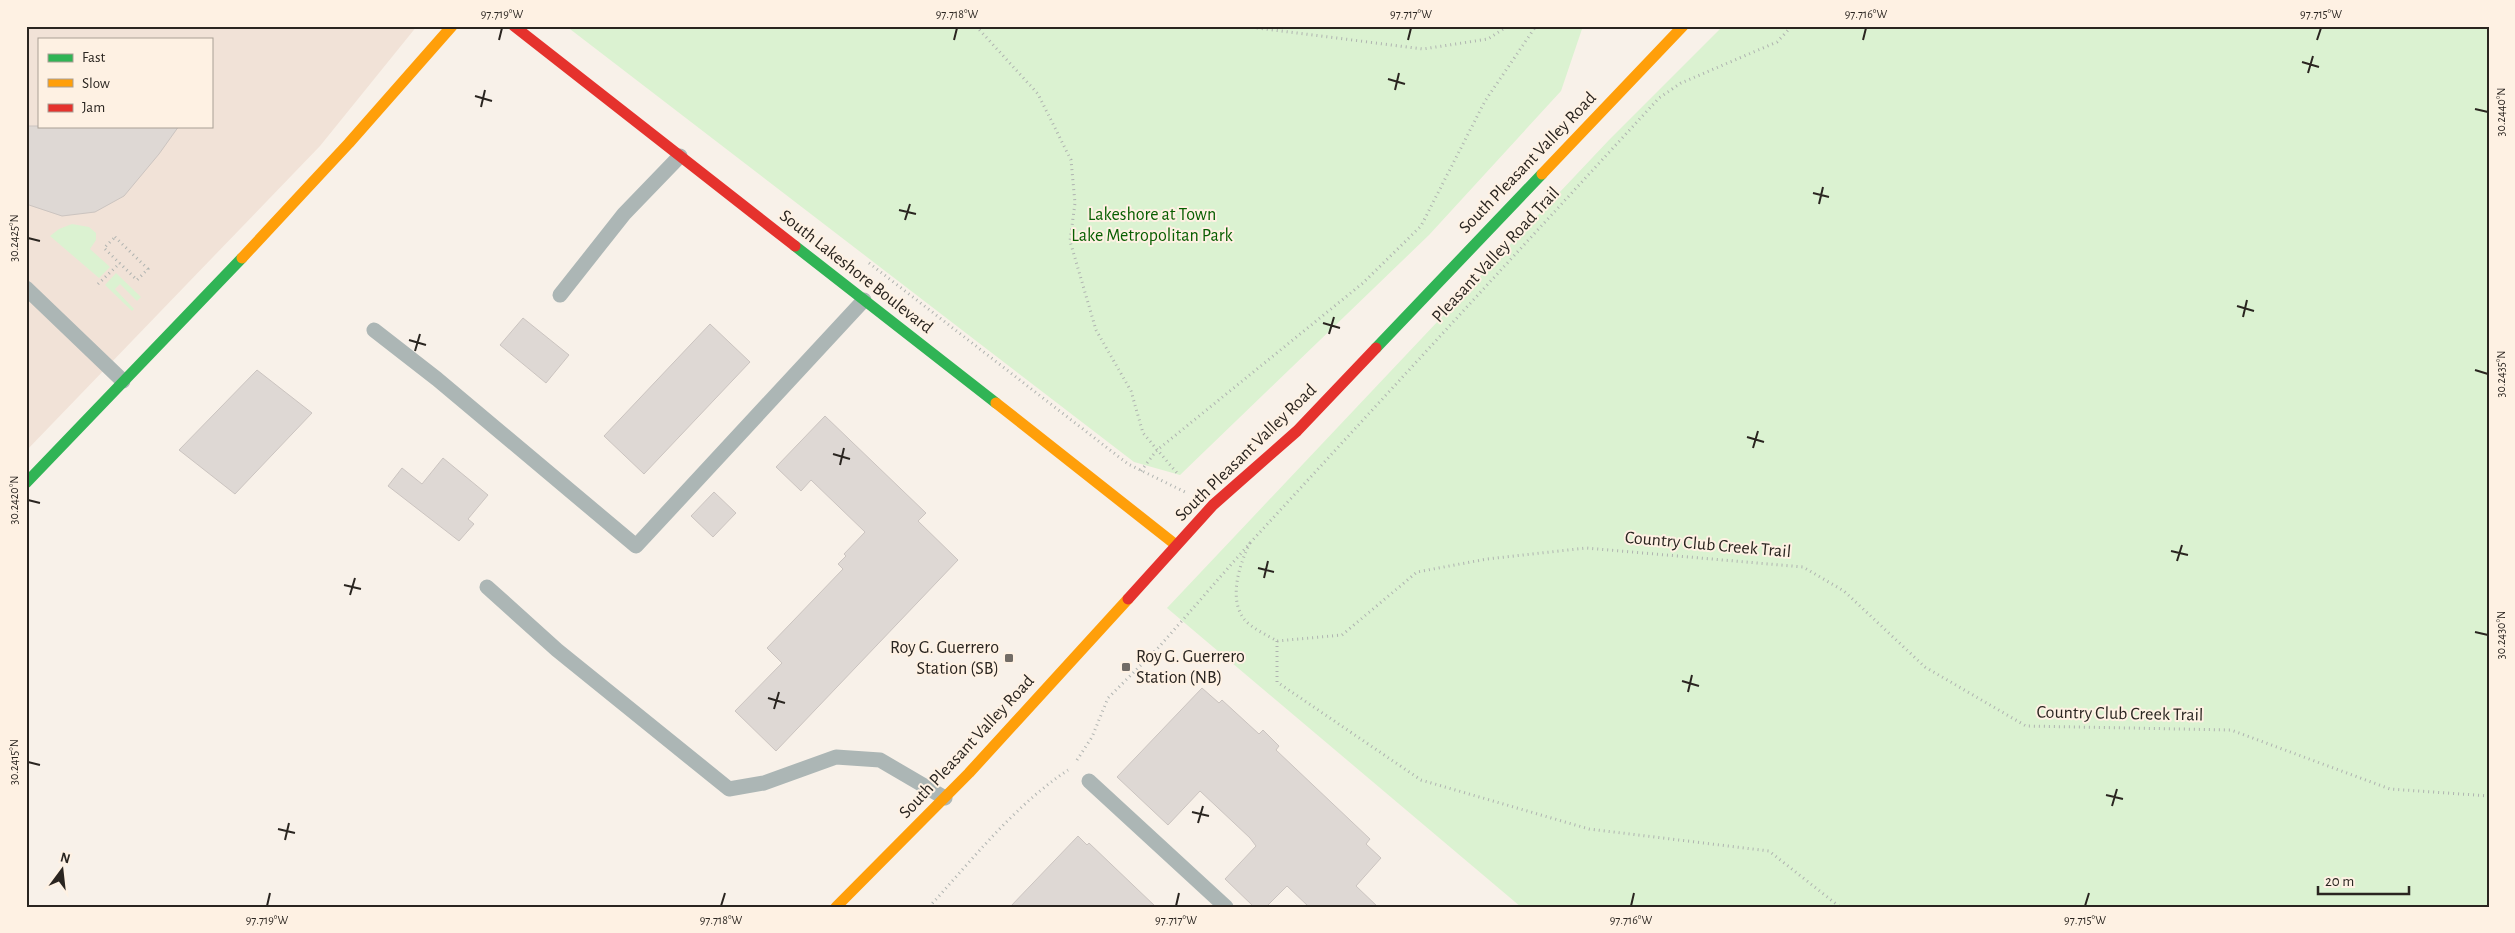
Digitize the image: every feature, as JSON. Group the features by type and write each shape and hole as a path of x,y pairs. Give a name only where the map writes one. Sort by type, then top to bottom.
{"main road":[{"path":"26,483 299,199 381,110 452,26"},
{"name":"South Lakeshore Boulevard","path":"514,26 1176,545"},
{"name":"South Pleasant Valley Road","path":"836,907 945,798 1212,505 1297,431 1683,26"}],"lane":[{"path":"560,295 624,214 680,156"},
{"path":"26,288 123,381"},
{"path":"374,330 437,379 636,546 864,300"},
{"path":"487,587 557,650 729,789 764,783 836,757 880,760 945,798"},
{"path":"1089,781 1226,907"}],"path":[{"path":"976,26 1038,94 1071,160 1075,203 1070,241 1096,330 1131,391 1143,433 1156,451 1177,473"},
{"path":"1242,26 1423,49 1488,39 1508,26"},
{"path":"1141,471 1156,451 1362,283 1421,226 1485,101 1536,26"},
{"name":"Pleasant Valley Road Trail","path":"929,907 1014,814 1069,768 1084,752 1108,698 1159,646 1250,542 1659,98 1681,83 1777,42 1792,26"},
{"path":"115,237 148,269 137,280 120,263 104,248 115,237"},
{"path":"98,284 120,263"},
{"path":"1128,464 1212,505"},
{"path":"1250,542 1239,566 1237,598 1244,618 1277,641 1277,682 1420,780 1589,829 1769,851 1840,907"},
{"name":"Country Club Creek Trail","path":"1277,641 1342,635 1417,572 1487,558 1586,548 1803,567 1844,591 1925,667 2026,726 2231,730 2390,789 2489,796"}],"shaded area":[{"path":"26,26 417,26 320,146 26,451"}],"green space":[{"name":"Lakeshore at Town Lake Metropolitan Park","path":"566,26 1583,26 1561,91 1429,235 1180,475 1134,462"},
{"path":"1723,26 2489,26 2489,907 1521,907 1167,608 1609,140"},
{"path":"72,224 89,227 96,233 96,240 90,249 110,267 99,278 50,236 59,229"},
{"path":"116,273 141,297 137,301 120,284 115,289 134,309 132,311 105,285"}],"building":[{"path":"26,126 38,126 38,128 178,128 159,154 124,196 95,212 62,216 26,204"},
{"path":"523,318 569,355 546,383 500,345"},
{"path":"710,324 750,362 644,474 604,436"},
{"path":"257,370 312,413 235,494 179,450"},
{"path":"825,416 926,513 918,521 958,560 776,751 735,711 782,663 767,648 843,569 838,564 846,556 844,554 865,532 811,480 801,491 776,467"},
{"path":"443,458 488,495 468,519 474,524 459,541 388,486 402,468 422,484"},
{"path":"714,492 736,513 713,537 691,516"},
{"path":"1202,688 1219,703 1222,700 1259,734 1263,730 1279,746 1276,750 1370,839 1366,844 1381,858 1356,886 1378,907 1309,907 1287,886 1266,907 1254,907 1225,879 1256,846 1250,838 1200,791 1168,825 1117,777"},
{"path":"1078,836 1087,845 1089,843 1156,907 1010,907"}],"traffic: fast":[{"path":"1376,348 1542,174"},
{"path":"795,246 996,403"},
{"path":"26,483 242,258"}],"traffic: slow":[{"path":"242,258 349,143 452,26"},
{"path":"1542,174 1683,26"},
{"path":"996,403 1176,545"},
{"path":"836,907 969,773 1128,599"}],"traffic: jam":[{"path":"514,26 795,246"},
{"path":"1128,599 1213,505 1297,431 1376,348"}],"place":[{"name":"Roy G. Guerrero Station (SB)","path":"1009,658"},
{"name":"Roy G. Guerrero Station (NB)","path":"1126,667"}]}
